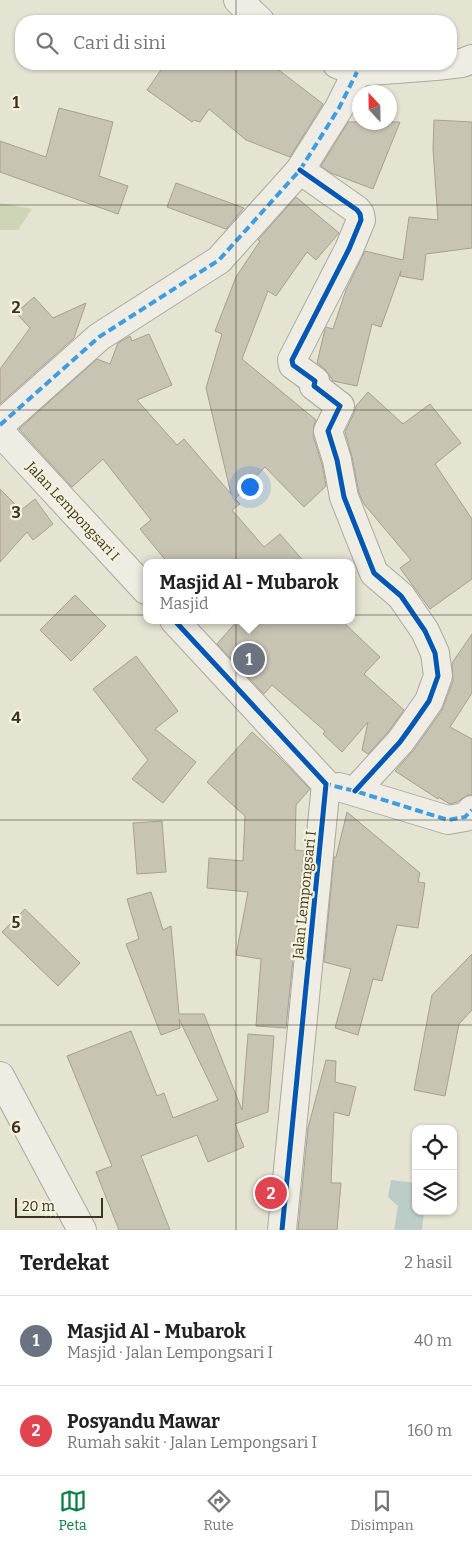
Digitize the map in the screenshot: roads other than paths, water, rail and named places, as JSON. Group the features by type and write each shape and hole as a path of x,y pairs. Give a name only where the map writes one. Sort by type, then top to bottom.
{"street":[{"path":"238,0 254,15"},
{"path":"457,64 472,59"},
{"path":"0,424 99,337 218,260 300,170 339,108 347,70"},
{"path":"300,170 357,210 361,220 349,249 292,363 315,380 314,386 340,406 328,431 337,460 344,497 374,573 401,596 425,632 435,653 438,676 428,701 413,724 400,742 355,791"},
{"name":"Jalan Lempongsari I","path":"0,432 143,587"},
{"path":"178,624 326,784 448,820 465,817 472,810"},
{"name":"Jalan Lempongsari I","path":"282,1230 326,784"},
{"path":"0,1076 7,1107 82,1230"}],"place":[{"name":"Masjid Al - Mubarok","path":"249,659"},
{"name":"Posyandu Mawar","path":"271,1193"}]}
